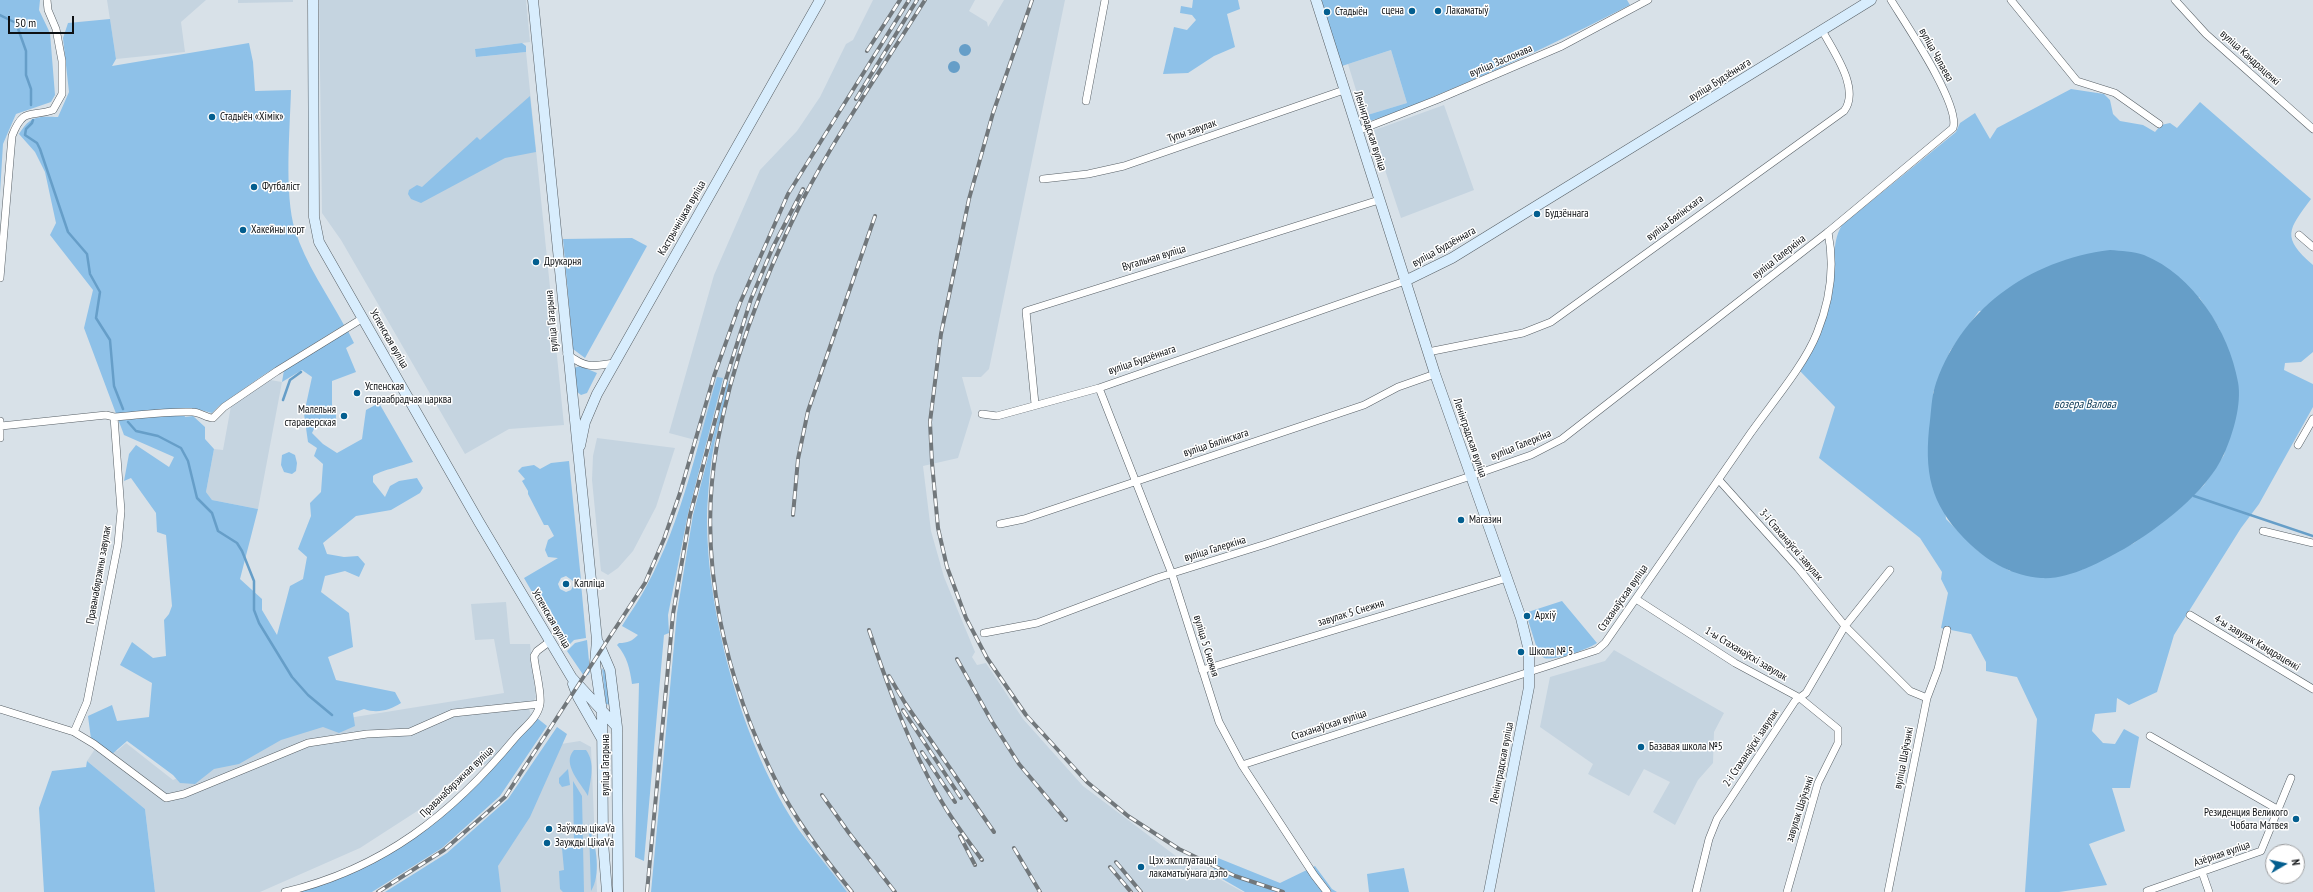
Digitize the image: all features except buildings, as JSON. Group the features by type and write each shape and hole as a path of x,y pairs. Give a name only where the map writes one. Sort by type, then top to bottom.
{"main road":[{"name":"Успенская вуліца","path":"313,0 316,230 324,253 363,318 549,642 572,678 585,694 617,727"},
{"name":"вуліца Гагарына","path":"533,0 567,354 597,640 595,664 602,712 603,822 607,892"},
{"name":"Кастрычніцкая вуліца","path":"578,453 585,422 614,363 820,0"},
{"name":"Ленінградская вуліца","path":"1316,0 1435,374 1521,618 1528,651 1530,671 1529,687 1489,892"},
{"name":"вуліца Будзённага","path":"1405,281 1452,258 1871,0"},
{"name":"вуліца Гагарына","path":"597,640 610,670 617,727 618,892"},
{"name":"Успенская вуліца","path":"572,678 578,697 602,739"},
{"path":"585,694 594,693 598,687"},
{"path":"603,822 606,827 610,828 618,824"}],"street":[{"path":"0,278 12,136 17,124 25,116 36,112 48,112 53,110 62,94 62,68 56,29 48,10 47,0"},
{"path":"1086,101 1105,0"},
{"name":"вуліца Заслонава","path":"1357,131 1436,100 1562,46 1648,0"},
{"name":"вуліца Чапаева","path":"1891,0 1925,54 1949,102 1954,123"},
{"path":"2011,0 2077,81 2115,93 2159,124"},
{"name":"вуліца Кандраценкі","path":"2175,0 2206,34 2313,130"},
{"name":"вуліца Бялінскага","path":"1428,352 1523,333 1551,322 1844,111 1848,105 1850,89 1839,62 1822,30"},
{"name":"Тупы завулак","path":"1043,179 1088,174 1124,166 1344,90"},
{"name":"вуліца Галеркіна","path":"984,633 1037,623 1172,574 1531,455 1562,439 1828,232 1949,132 1954,123"},
{"name":"Вугальная вуліца","path":"1035,404 1026,311 1379,200"},
{"name":"Стаханаўская вуліца","path":"1242,765 1597,650 1605,642 1636,599 1719,480 1798,365 1817,334 1829,295 1832,262 1828,232"},
{"path":"2299,234 2313,247"},
{"name":"вуліца Будзённага","path":"982,414 996,416 1035,404 1099,388 1405,281"},
{"path":"0,438 1,423 106,414 114,417 173,411 196,412 208,418 213,418 224,407 271,375 363,318"},
{"path":"567,354 585,366 596,367 614,363"},
{"name":"вуліца Бялінскага","path":"1000,524 1024,519 1364,405 1398,387 1435,374"},
{"name":"вуліца 5 Снежня","path":"1099,388 1172,574 1219,722 1242,765 1314,875 1328,892"},
{"name":"Праванабярэжны завулак","path":"74,732 87,702 118,544 120,511 114,417"},
{"path":"2298,446 2313,419"},
{"name":"3-і Стаханаўскі завулак","path":"1719,480 1798,568 1846,626 1910,691 1927,698"},
{"path":"2263,531 2313,543"},
{"path":"1846,626 1890,570"},
{"name":"завулак 5 Снежня","path":"1202,670 1507,578"},
{"name":"1-ы Стаханаўскі завулак","path":"1636,599 1735,663 1800,698 1835,725 1839,734"},
{"name":"4-ы завулак Кандраценкі","path":"2190,615 2313,689"},
{"name":"2-і Стаханаўскі завулак","path":"1696,892 1709,839 1717,819 1791,707 1806,693 1846,626"},
{"name":"вуліца Шаўчэнкі","path":"1888,892 1927,698 1938,669 1947,630"},
{"path":"0,709 74,732 94,744 166,798 184,794 308,743 367,734 410,732 453,713 540,704 534,656 537,651 549,642"},
{"name":"Праванабярэжная вуліца","path":"285,892 312,886 368,863 406,841 443,813 498,759 534,716 540,704"},
{"name":"завулак Шаўчэнкі","path":"1787,892 1807,817 1818,783 1838,743 1839,734"},
{"path":"2150,736 2277,809"},
{"name":"Азёрная вуліца","path":"2147,891 2261,852 2277,809 2291,778"},
{"path":"2202,872 2209,892"}],"shaded area":[{"path":"0,0 40,0 39,10 50,33 55,95 51,102 16,114 3,144 0,193"},
{"path":"107,0 206,0 181,22 185,52 116,59"},
{"path":"238,0 293,0 293,2 238,3"},
{"path":"319,0 526,0 530,42 475,49 477,57 526,52 564,425 509,429 465,454 341,240 322,213"},
{"path":"873,0 975,0 969,11 987,22 988,27 1004,0 1065,0 989,369 981,377 962,377 972,413 958,458 923,466 931,531 944,577 975,652 972,657 977,665 986,663 1023,719 1083,786 1193,869 1197,868 1211,877 1212,875 1243,892 847,892 804,835 778,790 747,722 732,675 713,586 709,512 714,445 669,433 714,275 760,170 797,131 820,97 846,44 853,40"},
{"path":"1193,0 1238,0 1240,9 1227,14 1235,47 1214,56 1188,73 1163,74 1174,27 1187,30 1196,20 1192,15 1180,13 1181,6 1192,8"},
{"path":"1320,0 1627,0 1630,5 1565,38 1499,68 1388,115 1366,122 1364,116 1407,103 1391,50 1342,66"},
{"path":"110,19 116,59 112,66 249,43 253,62 255,91 291,90 288,161 290,198 295,230 299,242 317,279 344,325 265,374 219,406 212,413 197,409 184,410 185,417 193,416 205,427 205,439 214,449 206,492 212,500 258,509 240,579 262,599 262,610 277,635 290,586 303,579 307,557 298,549 311,516 310,503 321,492 323,464 314,456 317,448 308,442 304,414 312,377 302,370 282,382 284,370 348,331 354,343 346,348 356,372 332,381 332,406 336,410 336,419 316,425 312,433 323,444 337,453 362,439 366,410 379,403 413,462 375,474 373,476 373,482 385,497 390,486 399,481 417,478 423,488 420,493 391,510 356,516 323,543 327,554 344,557 358,556 365,564 359,577 345,571 325,576 321,592 349,613 353,647 328,657 336,680 395,692 401,703 392,708 379,711 364,709 353,713 355,726 339,733 323,727 281,740 239,764 214,769 195,784 180,783 173,775 127,741 111,755 91,739 88,716 112,705 117,721 149,717 152,683 120,665 132,642 153,658 166,656 164,620 169,614 172,606 166,535 157,532 156,513 131,478 124,481 129,454 136,445 169,467 174,457 124,435 84,328 93,290 50,235 56,223 45,172 35,152 19,134 31,120 35,118 58,117 69,92 63,38 68,23"},
{"path":"522,43 526,46 526,52 476,57 475,49"},
{"path":"1391,50 1407,103 1364,116 1348,64"},
{"path":"2071,89 2104,94 2110,100 2113,114 2120,121 2143,125 2155,132 2161,125 2170,123 2177,128 2200,102 2311,199 2297,218 2291,233 2292,240 2296,247 2313,265 2313,352 2301,362 2285,363 2284,370 2313,384 2313,407 2259,504 2241,528 2174,635 2157,692 2129,705 2117,698 2116,712 2095,714 2092,731 2103,743 2115,744 2124,729 2139,737 2130,788 2112,788 2125,831 2089,844 2107,885 2059,892 2025,892 2037,719 2017,677 1986,671 1986,662 1971,634 1941,628 1948,593 1941,579 1942,572 1920,538 1819,458 1835,407 1800,371 1815,343 1830,305 1836,241 1842,225 1956,132 1960,123 1975,113 1990,139 1997,128","holes":["2199,297 2219,328 2238,383 2224,455 2204,485 2180,508 2134,543 2081,570 2010,571 1978,551 1946,519 1933,393 1950,351 1979,311"]},
{"path":"530,96 536,152 505,158 421,203 411,199 408,194 409,190 417,185 422,187 477,137 480,140"},
{"path":"1444,105 1474,190 1401,218 1372,131"},
{"path":"632,238 647,246 585,358 573,349 563,239"},
{"path":"580,366 597,373 587,393 581,395 576,391 574,368"},
{"path":"717,377 723,378 688,514 668,615 669,633 664,635 644,861 635,857 639,683 632,684 628,663 617,645 619,643 630,641 638,635 622,626 644,590 670,535 688,483"},
{"path":"270,380 282,382 258,509 212,500 206,492 214,449 223,450 231,406"},
{"path":"728,380 725,402 713,453 709,479 707,514 708,553 713,594 721,636 745,720 761,760 779,797 799,830 847,892 651,892 677,613 693,515"},
{"path":"597,438 675,448 656,507 633,551 618,568 608,575 601,571 592,480 593,456"},
{"path":"289,452 295,455 297,463 296,471 292,474 284,472 281,465 282,455"},
{"path":"569,461 581,580 573,581 566,576 561,578 558,584 560,589 566,592 571,590 574,584 581,583 586,638 574,640 565,649 524,578 558,558 548,557 545,550 548,540 554,536 548,525 544,525 522,481 525,479 518,471 522,467 534,465 540,469 551,463"},
{"path":"1562,601 1597,643 1586,649 1571,654 1556,658 1544,658 1538,652 1528,620 1530,620 1528,612"},
{"path":"506,602 510,644 530,644 536,697 529,709 531,715 497,757 458,781 449,783 425,806 360,848 260,892 155,892 145,809 87,761 101,740 117,751 126,743 173,780 305,725 504,693 494,639 475,640 471,604"},
{"path":"587,640 590,672 588,675 584,676 567,651 575,643"},
{"name":"Базавая школа №5","path":"1614,650 1724,713 1714,732 1713,763 1698,780 1675,825 1653,812 1670,782 1644,769 1629,796 1588,774 1593,764 1540,727 1550,677 1605,661"},
{"path":"602,668 608,675 611,705 606,704"},
{"path":"537,718 547,726 500,796 442,848 372,892 297,892 356,871 375,862 412,840 456,803"},
{"path":"557,727 567,734 530,817 498,866 501,892 385,892 447,853 508,799"},
{"path":"580,741 591,747 597,892 498,892 495,867 561,744"},
{"path":"574,750 586,750 591,761 592,773 588,796 571,767 571,755"},
{"path":"87,761 145,809 155,892 44,892 39,808 52,771 86,767"},
{"path":"568,769 570,785 562,787 559,783 559,778"},
{"path":"573,781 582,796 584,892 563,892 560,889 559,871 564,870 562,848 574,847"},
{"path":"589,829 594,843 597,860 596,877 591,891"},
{"path":"1218,858 1280,883 1315,866 1332,889 1337,892 1245,892 1212,873"},
{"path":"1404,868 1409,892 1369,892 1367,874"}],"water":[{"path":"963,44 967,44 971,50 967,56 963,56 959,52 959,48"},
{"path":"952,61 956,61 960,67 956,73 952,73 948,69 948,65"},
{"name":"возера Валова","path":"2110,250 2127,251 2144,255 2162,264 2178,276 2206,307 2226,343 2233,363 2239,391 2236,419 2224,454 2206,482 2181,508 2152,531 2115,554 2073,573 2052,578 2021,575 2003,568 1978,552 1958,532 1940,506 1930,479 1928,464 1929,429 1934,390 1945,361 1960,336 1979,313 2001,294 2025,278 2052,265 2080,256"}],"waterway":[{"path":"0,15 16,23 26,51 26,75 31,89 31,105"},
{"path":"33,120 26,129 25,135 37,143 40,149 68,232 87,254 90,274 100,292 96,318 110,340 114,386 123,409"},
{"path":"283,400 290,380 301,372"},
{"path":"128,422 136,431 158,436 181,448 188,461 197,498 212,513 218,531 237,543 242,551 254,581 254,610 259,623 292,677 308,695 332,715"},
{"path":"2194,496 2313,536"}],"railway":[{"path":"867,51 900,0"},
{"path":"378,892 444,850 505,797 645,583 664,539 680,493 714,376 740,303 788,194 909,0"},
{"path":"856,99 917,0"},
{"path":"852,892 832,867 795,815 779,787 760,747 744,706 720,621 713,577 710,533 711,489 717,445 731,382 740,351 762,289 775,259 802,201 831,149 925,0"},
{"path":"1032,0 993,113 969,199 941,334 930,422 938,528 947,567 966,618 987,658 1026,715 1087,782 1128,816 1179,849 1235,876 1283,892"},
{"path":"647,892 673,614 690,515 726,379 751,299 773,247 803,189"},
{"path":"793,515 798,459 808,411 875,216"},
{"path":"869,630 892,694 918,757 944,805 959,829 982,860"},
{"path":"957,659 991,720 1019,764 1066,820"},
{"path":"889,676 905,703 994,832"},
{"path":"903,710 961,798"},
{"path":"922,752 955,802"},
{"path":"822,795 849,833 895,892"},
{"path":"960,836 975,865"},
{"path":"1014,848 1040,892"},
{"path":"1116,862 1141,892"},
{"path":"1110,867 1131,892"}],"place":[{"name":"сцена","path":"1412,11"},
{"name":"Лакаматыў","path":"1438,11"},
{"name":"Стадыён","path":"1327,12"},
{"name":"Стадыён «Хімік»","path":"212,117"},
{"name":"Футбаліст","path":"254,187"},
{"name":"Будзённага","path":"1537,214"},
{"name":"Хакейны корт","path":"243,230"},
{"name":"Друкарня","path":"536,262"},
{"name":"Успенская стараабрадчая царква","path":"357,393"},
{"name":"Малельня стараверская","path":"344,416"},
{"name":"Магазин","path":"1461,520"},
{"name":"Капліца","path":"566,584"},
{"name":"Архіў","path":"1527,616"},
{"name":"Школа № 5","path":"1521,652"},
{"name":"Базавая школа №5","path":"1641,747"},
{"name":"Резиденция Великого Чобата Матвея","path":"2296,819"},
{"name":"Заўжды цікаVа","path":"549,829"},
{"name":"Заужды ЦікаVа","path":"547,843"},
{"name":"Цэх эксплуатацыі лакаматыўнага дэпо","path":"1141,867"}]}
